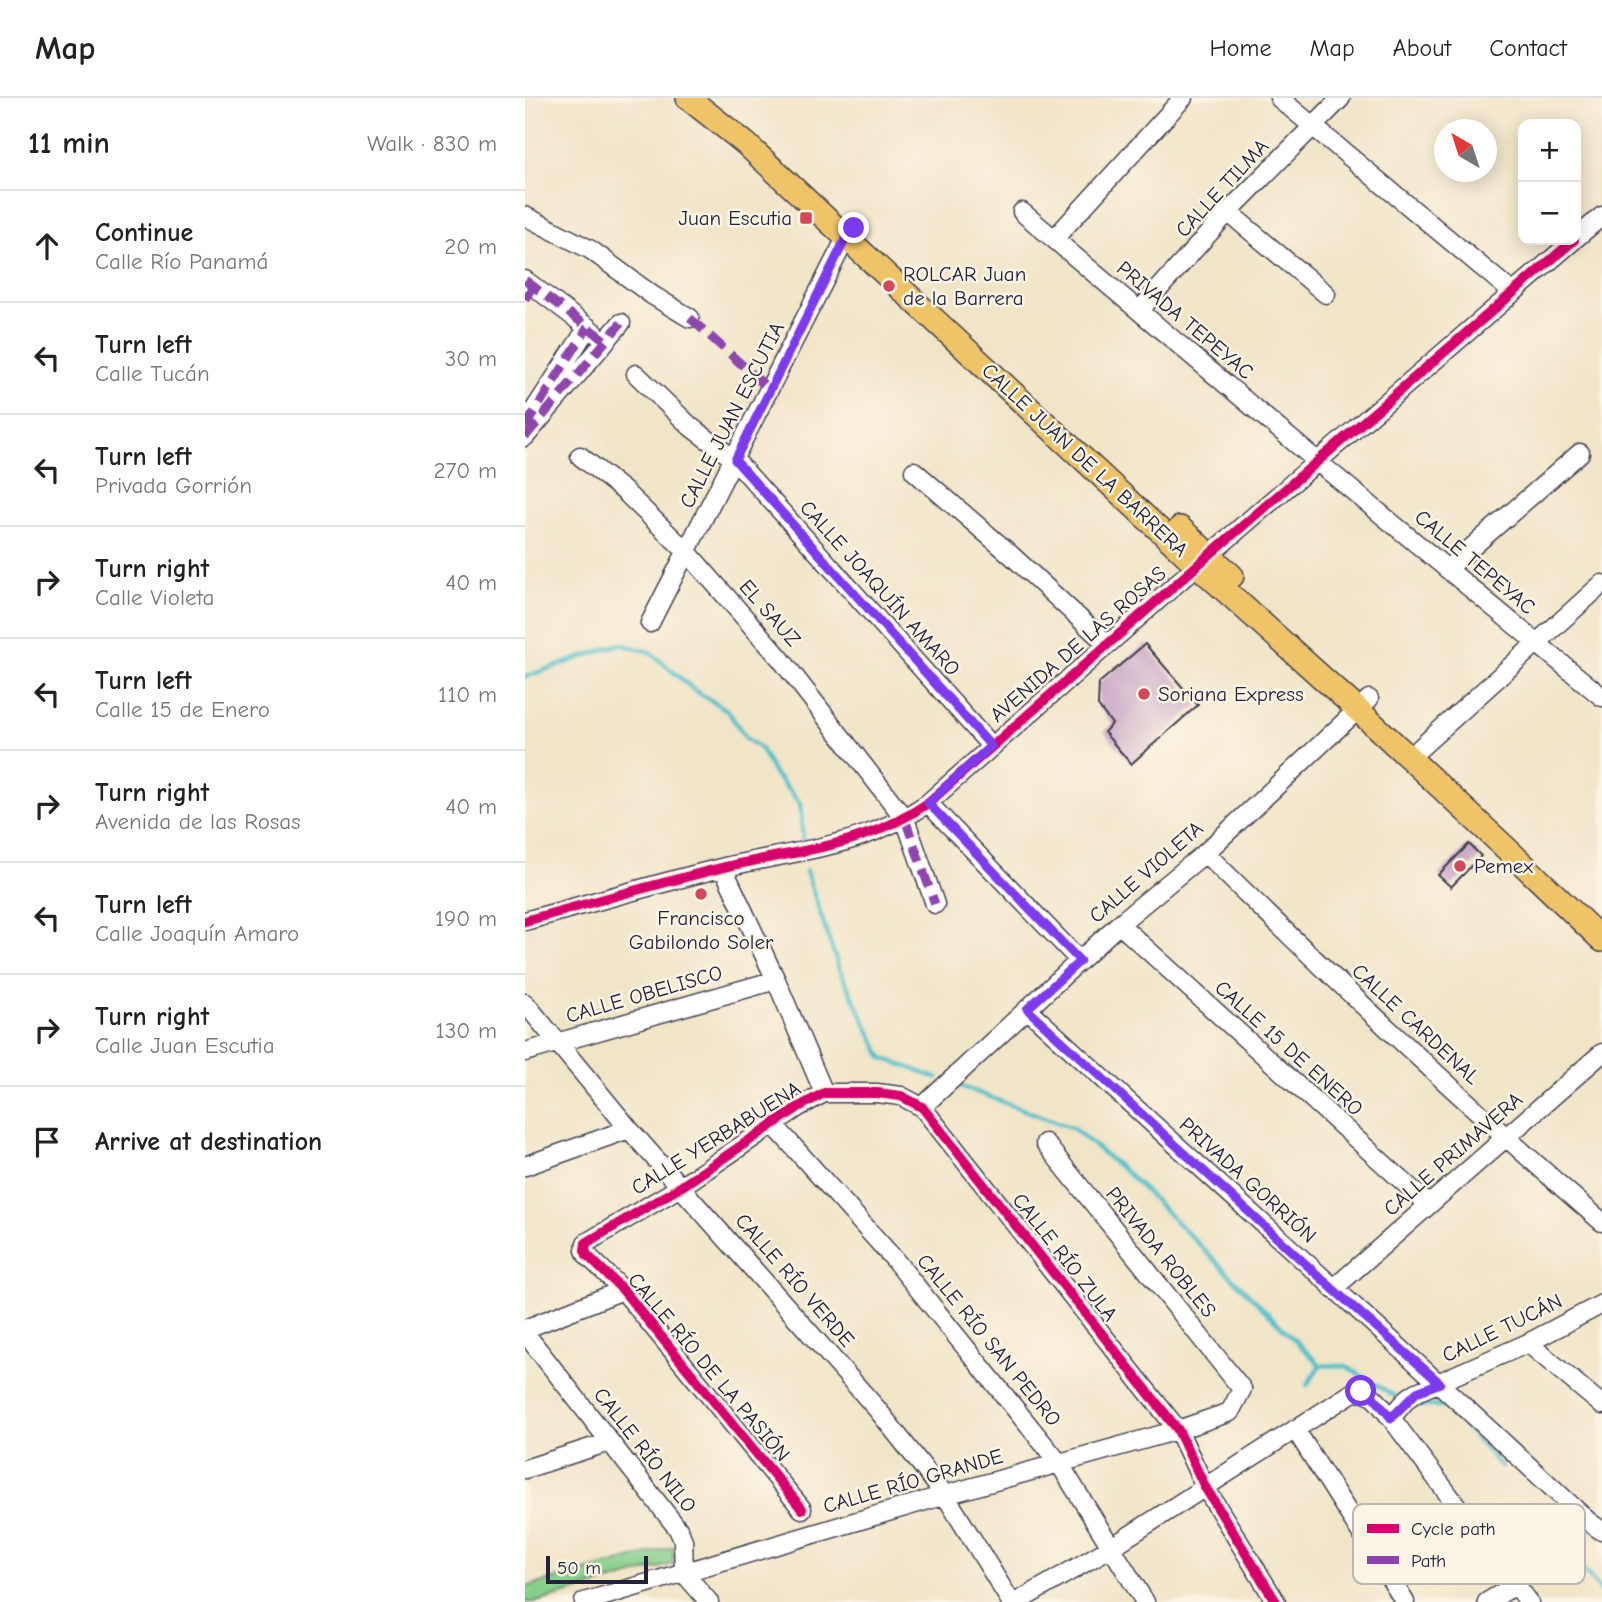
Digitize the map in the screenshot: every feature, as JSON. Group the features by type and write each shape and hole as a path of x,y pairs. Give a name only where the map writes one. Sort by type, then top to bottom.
{"main road":[{"name":"CALLE JUAN DE LA BARRERA","path":"688,98 850,233"},
{"name":"CALLE JUAN DE LA BARRERA","path":"706,98 1494,827 1602,919"},
{"name":"CALLE JUAN DE LA BARRERA","path":"1494,827 1602,940"}],"street":[{"path":"1054,239 1184,98"},
{"path":"1279,98 1512,292"},
{"name":"CALLE TILMA","path":"1139,311 1228,212 1341,98"},
{"name":"PRIVADA TEPEYAC","path":"1022,212 1318,462"},
{"path":"1228,212 1326,295"},
{"path":"525,216 591,250 652,295 690,318"},
{"name":"AVENIDA DE LAS ROSAS","path":"1581,234 1601,219"},
{"name":"CALLE JUAN ESCUTIA","path":"650,623 850,233"},
{"name":"AVENIDA DE LAS ROSAS","path":"525,920 723,868 862,837 905,820 928,803 1203,560 1568,245"},
{"path":"528,289 606,341"},
{"path":"525,432 621,324"},
{"path":"525,432 588,327"},
{"name":"CALLE JOAQUÍN AMARO","path":"636,374 691,427 735,460 991,746"},
{"path":"1447,569 1580,453"},
{"name":"EL SAUZ","path":"580,456 624,491 688,552 780,657 905,820 935,904"},
{"name":"CALLE TEPEYAC","path":"1318,462 1602,697"},
{"path":"914,471 1010,554 1107,644"},
{"path":"1414,752 1602,584"},
{"name":"CALLE VIOLETA","path":"922,1107 1119,924 1205,853 1364,704"},
{"path":"928,803 1080,961"},
{"name":"CALLE CARDENAL","path":"1205,853 1341,986 1505,1138 1602,1222"},
{"path":"723,868 776,980 824,1093"},
{"name":"CALLE 15 DE ENERO","path":"1119,924 1429,1205"},
{"name":"CALLE OBELISCO","path":"525,1052 776,980"},
{"name":"CALLE RÍO VERDE","path":"525,1003 629,1129 877,1409 945,1495 1011,1602"},
{"name":"PRIVADA GORRIÓN","path":"1027,1009 1570,1504"},
{"name":"CALLE PRIMAVERA","path":"1333,1289 1602,1053"},
{"name":"CALLE YERBABUENA","path":"585,1250 590,1239 682,1186 824,1093 889,1095 912,1100 922,1107"},
{"name":"CALLE RÍO ZULA","path":"922,1107 1178,1430 1205,1487 1276,1602"},
{"name":"CALLE RÍO SAN PEDRO","path":"773,1124 894,1259 1059,1462 1145,1602"},
{"path":"525,1166 629,1129"},
{"name":"PRIVADA ROBLES","path":"1045,1143 1242,1389"},
{"name":"CALLE RÍO DE LA PASIÓN","path":"585,1250 622,1290 802,1509"},
{"path":"525,1331 622,1290"},
{"name":"CALLE TUCÁN","path":"1391,1418 1417,1392 1528,1343 1602,1304"},
{"name":"CALLE RÍO NILO","path":"525,1331 678,1529 683,1539 684,1573"},
{"path":"1528,1343 1602,1405"},
{"name":"CALLE RÍO GRANDE","path":"584,1602 945,1495 1178,1430 1230,1412 1242,1389"},
{"path":"1017,1602 1110,1548 1352,1393 1366,1392 1391,1418 1456,1504"},
{"path":"1296,1429 1353,1519"},
{"path":"525,1469 609,1442"},
{"name":"PRIVADA GORRIÓN","path":"1585,1518 1602,1531"},
{"path":"684,1573 709,1602"},
{"path":"1394,1584 1405,1602"},
{"path":"1487,1602 1517,1584 1529,1602"}],"green space":[{"path":"674,1547 673,1564 536,1602 525,1602 525,1587"}],"building":[{"name":"Soriana Express","path":"1145,644 1198,705 1131,764 1104,732 1112,724 1098,706 1099,683"},
{"name":"Pemex","path":"1469,844 1481,856 1451,887 1438,875"}],"waterway":[{"path":"525,677 620,644 650,652 694,690 727,710 746,738 761,749 774,774 800,803 803,839"},
{"path":"806,871 839,969 883,1058 937,1078"},
{"path":"960,1086 1073,1128 1129,1175 1320,1365 1346,1366 1401,1400"},
{"path":"1307,1385 1320,1365"},
{"path":"1413,1406 1447,1406 1501,1467"},
{"path":"1585,1571 1602,1592"}],"marked path":[{"path":"525,280 606,341"},
{"path":"525,299 533,286"},
{"path":"690,318 770,390"},
{"path":"525,437 621,323"},
{"path":"525,427 588,327"},
{"path":"905,819 935,904"}],"cycle path":[{"path":"525,921 721,868 854,839 904,818 928,803 1209,555 1568,245"},
{"path":"802,1509 623,1290 587,1255 586,1243 682,1186 797,1108 824,1093 901,1096 922,1107 1178,1430 1205,1487 1276,1602"}],"place":[{"name":"Juan Escutia","path":"806,218"},
{"name":"ROLCAR Juan de la Barrera","path":"889,286"},
{"name":"Soriana Express","path":"1144,694"},
{"name":"Pemex","path":"1460,866"},
{"name":"Francisco Gabilondo Soler","path":"701,894"}],"route":[{"path":"854,228 846,238 735,460 991,746 928,803 1080,961 1027,1009 1333,1289 1440,1383 1408,1398 1391,1418 1372,1395 1361,1391"}]}
